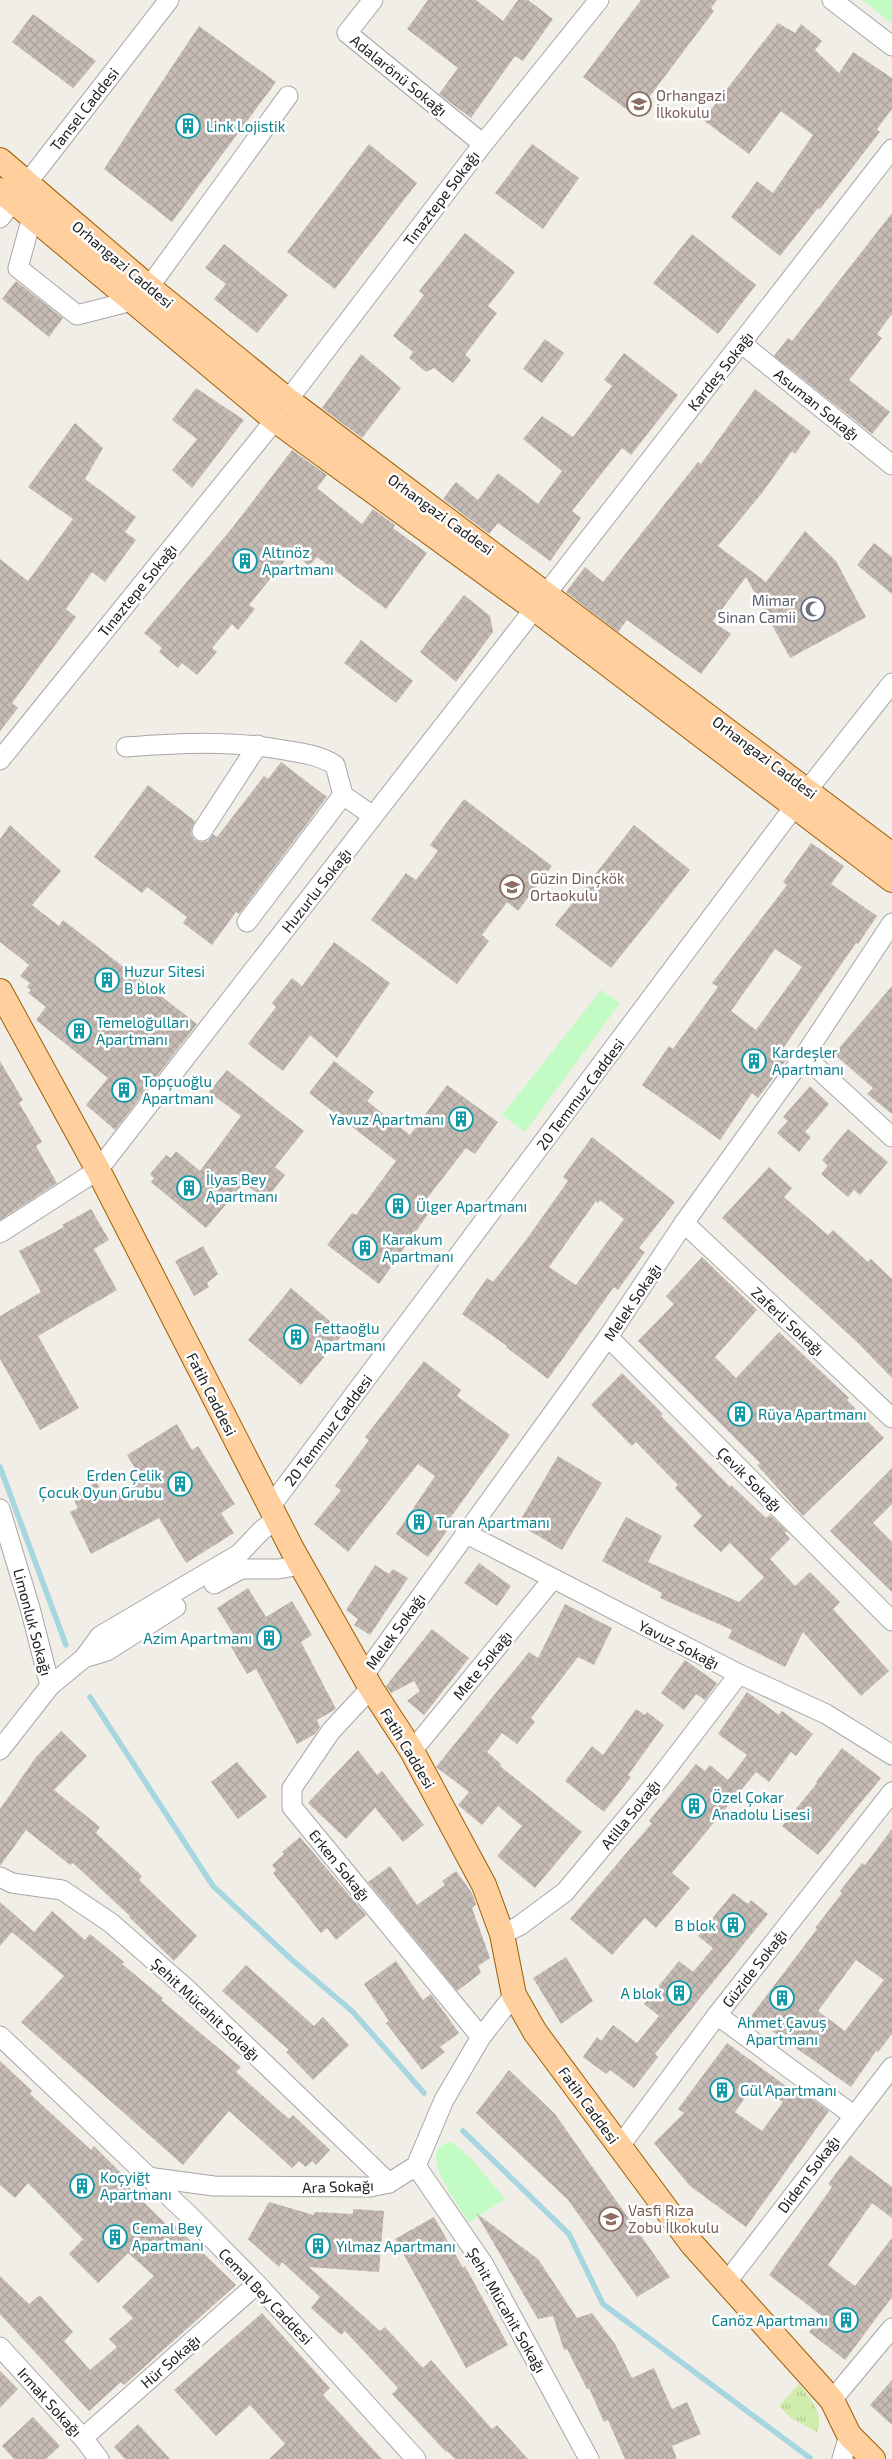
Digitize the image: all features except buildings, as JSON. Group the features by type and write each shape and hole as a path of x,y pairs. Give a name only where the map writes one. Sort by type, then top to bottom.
{"main road":[{"name":"Orhangazi Caddesi","path":"0,160 26,182 140,294 274,420 541,601"},
{"name":"Orhangazi Caddesi","path":"4,203 32,217 288,400 541,601 801,798 892,880"},
{"path":"274,420 288,400"},
{"name":"Orhangazi Caddesi","path":"801,798 892,855"},
{"name":"Fatih Caddesi","path":"0,991 98,1170 301,1565 367,1681 412,1751 484,1885 502,1934 514,1995 535,2032 692,2244 832,2400 849,2435 873,2459"}],"street":[{"name":"Tansel Caddesi","path":"4,203 26,182 169,0"},
{"name":"Adalarönü Sokağı","path":"373,0 347,33 483,144"},
{"name":"Tınaztepe Sokağı","path":"288,400 483,144 599,0"},
{"path":"832,0 892,46"},
{"path":"32,217 18,268 77,315 140,294 288,96"},
{"name":"Kardeş Sokağı","path":"541,601 892,149"},
{"name":"Asuman Sokağı","path":"741,343 892,465"},
{"name":"Tınaztepe Sokağı","path":"0,760 274,420"},
{"name":"Huzurlu Sokağı","path":"0,1232 98,1170 541,601"},
{"name":"20 Temmuz Caddesi","path":"84,1658 100,1636 239,1554 261,1531 801,798 892,683"},
{"path":"126,747 197,741 258,745 321,756 335,765 343,795 373,816"},
{"path":"202,831 258,745"},
{"path":"247,922 343,795"},
{"name":"Melek Sokağı","path":"367,1681 465,1533 608,1337 684,1223 804,1056 892,923"},
{"path":"804,1056 892,1137"},
{"name":"Zaferli Sokağı","path":"684,1223 892,1418"},
{"name":"Çevik Sokağı","path":"608,1337 892,1621"},
{"name":"Limonluk Sokağı","path":"0,1509 30,1608 50,1686 0,1750"},
{"name":"Yavuz Sokağı","path":"465,1533 552,1580 739,1674 826,1714 892,1756"},
{"path":"50,1686 84,1658 107,1651 228,1575 241,1569 278,1569 301,1565"},
{"name":"Mete Sokağı","path":"412,1751 552,1580"},
{"name":"Atilla Sokağı","path":"502,1934 519,1926 565,1892 655,1784 739,1674"},
{"name":"Erken Sokağı","path":"367,1681 292,1788 292,1807 481,2037"},
{"name":"Güzide Sokağı","path":"620,2147 717,2015 892,1792"},
{"name":"Şehit Mücahit Sokağı","path":"0,1877 12,1884 62,1890 111,1923 188,1990 389,2183"},
{"path":"416,2166 444,2100 481,2037 514,1995"},
{"path":"717,2015 853,2115"},
{"name":"Cemal Bey Caddesi","path":"0,2036 191,2217 257,2284 416,2459"},
{"name":"Didem Sokağı","path":"726,2283 853,2115 888,2079"},
{"name":"Şehit Mücahit Sokağı","path":"416,2166 484,2265 590,2459"},
{"name":"Ara Sokağı","path":"147,2177 214,2186 370,2187 389,2183 416,2166"},
{"name":"Hür Sokağı","path":"83,2438 257,2284"},
{"path":"832,2400 892,2328"},
{"name":"Irmak Sokağı","path":"0,2346 83,2438 99,2459"},
{"path":"842,2459 849,2435"}],"green space":[{"path":"863,0 892,0 892,24"},
{"path":"601,990 620,1003 525,1132 502,1115"},
{"path":"452,2142 472,2159 505,2199 469,2222 449,2191 437,2165 436,2154 441,2146"},
{"path":"799,2384 815,2406 819,2418 817,2432 791,2418 779,2406"}],"waterway":[{"path":"0,1467 66,1645"},
{"path":"90,1697 213,1886 291,1959 353,2012 424,2093"},
{"path":"463,2131 569,2234 603,2304 810,2458"}],"place":[{"name":"Orhangazi İlkokulu","path":"639,104"},
{"name":"Link Lojistik","path":"188,126"},
{"name":"Altınöz Apartmanı","path":"245,561"},
{"name":"Mimar Sinan Camii","path":"813,609"},
{"name":"Güzin Dinçkök Ortaokulu","path":"512,887"},
{"name":"Huzur Sitesi B blok","path":"107,980"},
{"name":"Temeloğulları Apartmanı","path":"79,1031"},
{"name":"Kardeşler Apartmanı","path":"754,1061"},
{"name":"Topçuoğlu Apartmanı","path":"124,1090"},
{"name":"Yavuz Apartmanı","path":"461,1119"},
{"name":"İlyas Bey Apartmanı","path":"189,1188"},
{"name":"Ülger Apartmanı","path":"398,1206"},
{"name":"Karakum Apartmanı","path":"365,1248"},
{"name":"Fettaoğlu Apartmanı","path":"296,1337"},
{"name":"Rüya Apartmanı","path":"740,1414"},
{"name":"Erden Çelik Çocuk Oyun Grubu","path":"180,1484"},
{"name":"Turan Apartmanı","path":"419,1522"},
{"name":"Azim Apartmanı","path":"269,1638"},
{"name":"Özel Çokar Anadolu Lisesi","path":"694,1806"},
{"name":"B blok","path":"733,1925"},
{"name":"A blok","path":"679,1993"},
{"name":"Ahmet Çavuş Apartmanı","path":"782,1998"},
{"name":"Gül Apartmanı","path":"722,2090"},
{"name":"Koçyiğt Apartmanı","path":"82,2186"},
{"name":"Vasfi Rıza Zobu İlkokulu","path":"611,2219"},
{"name":"Cemal Bey Apartmanı","path":"115,2237"},
{"name":"Yılmaz Apartmanı","path":"318,2246"},
{"name":"Canöz Apartmanı","path":"846,2320"}]}
